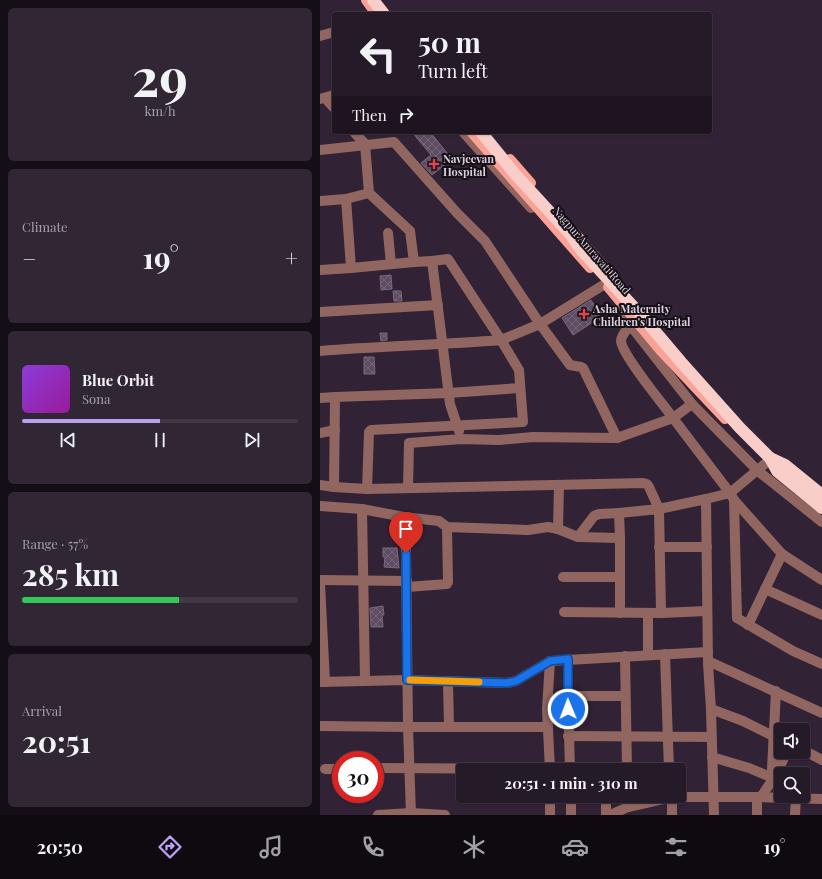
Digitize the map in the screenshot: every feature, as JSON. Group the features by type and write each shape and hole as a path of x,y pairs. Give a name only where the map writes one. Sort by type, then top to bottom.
{"highway":[{"path":"373,0 382,12"},
{"path":"483,134 515,174 570,234 582,251 642,316 769,460"},
{"name":"Nagpur Amravati Road","path":"769,460 822,495"},
{"name":"Nagpur Amravati Road","path":"781,468 822,508"}],"main road":[{"path":"366,0 375,12"},
{"path":"380,0 389,12"},
{"name":"Nagpur Amravati Road","path":"473,134 605,284 660,350 703,397 769,460"},
{"name":"Nagpur Amravati Road","path":"488,134 781,468"}],"street":[{"path":"320,36 332,33"},
{"path":"326,97 332,105"},
{"path":"356,134 365,144 369,193 410,231 414,262"},
{"path":"465,134 531,208 542,213"},
{"path":"320,150 394,142 457,213 485,241 540,324 570,365 583,368 617,438"},
{"path":"320,201 346,199 369,193"},
{"path":"346,199 351,268"},
{"path":"388,233 391,264"},
{"path":"320,270 448,260 519,370 523,422 371,430 369,432 367,490"},
{"path":"432,261 450,404 458,425 461,439"},
{"path":"320,351 364,347 501,340 540,324 605,284"},
{"path":"621,303 623,312 630,325 692,404 758,470 822,522"},
{"path":"320,312 438,306"},
{"path":"630,325 622,336 621,341 623,348 732,497 782,554 822,580"},
{"path":"320,398 449,393 520,388"},
{"path":"334,487 336,430 335,397"},
{"path":"408,488 409,443 461,439 499,440 533,437 617,438 673,418 692,404"},
{"path":"320,433 336,430"},
{"path":"578,537 594,516 599,514 659,509 706,499 732,497 769,460"},
{"path":"320,485 367,490 647,484 659,509 661,613"},
{"path":"558,529 559,485"},
{"path":"732,497 737,618 792,651 822,664"},
{"path":"706,499 708,657 714,815"},
{"path":"320,506 362,509 404,517 439,520 447,527 528,530 548,527 558,529 578,537 620,538"},
{"path":"362,509 366,680"},
{"path":"619,513 620,613"},
{"path":"404,517 407,584 407,680 411,814"},
{"path":"320,580 363,580 407,584 447,584 447,527"},
{"path":"659,547 707,547"},
{"path":"748,625 782,554"},
{"path":"563,577 620,577"},
{"path":"320,584 322,682 407,680 507,683 516,681 550,661 665,654 708,657 822,713"},
{"path":"765,589 822,614"},
{"path":"564,612 707,612"},
{"path":"648,613 648,655"},
{"path":"665,654 669,763"},
{"path":"625,656 627,763"},
{"path":"568,659 570,763"},
{"path":"550,661 547,709 550,763"},
{"path":"448,682 448,727"},
{"path":"776,691 777,723"},
{"path":"568,696 625,696"},
{"path":"711,709 743,721 774,736"},
{"path":"320,726 548,727"},
{"path":"568,736 711,737"},
{"path":"810,754 822,760"},
{"path":"712,757 774,777"},
{"path":"774,757 772,769 774,777"},
{"path":"384,768 456,769"},
{"path":"324,769 332,769"},
{"path":"756,815 759,797 774,777"},
{"path":"686,796 774,797"},
{"path":"810,799 822,799"},
{"path":"550,803 550,815"},
{"path":"571,803 571,815"},
{"path":"606,803 606,815"},
{"path":"610,815 628,807 643,803"},
{"path":"671,803 672,815"},
{"path":"796,803 796,815"},
{"path":"378,815 445,815"}],"building":[{"path":"414,134 432,134 452,159 432,175 421,163 431,155"},
{"path":"391,275 392,289 381,290 380,276"},
{"path":"393,291 401,291 402,301 394,301"},
{"path":"591,300 602,316 573,335 562,318"},
{"path":"380,333 387,333 387,340 381,341"},
{"path":"364,357 374,357 375,374 364,374"},
{"path":"383,548 397,548 399,568 384,567 385,557 383,557"},
{"path":"383,606 383,627 371,627 370,608"}],"slow traffic":[{"path":"410,680 479,682"}],"place":[{"name":"Navjeevan Hospital","path":"434,164"},
{"name":"Asha Maternity Children's Hospital","path":"584,314"}],"route":[{"path":"406,553 407,680 507,683 516,681 550,661 568,659 568,709"}]}
